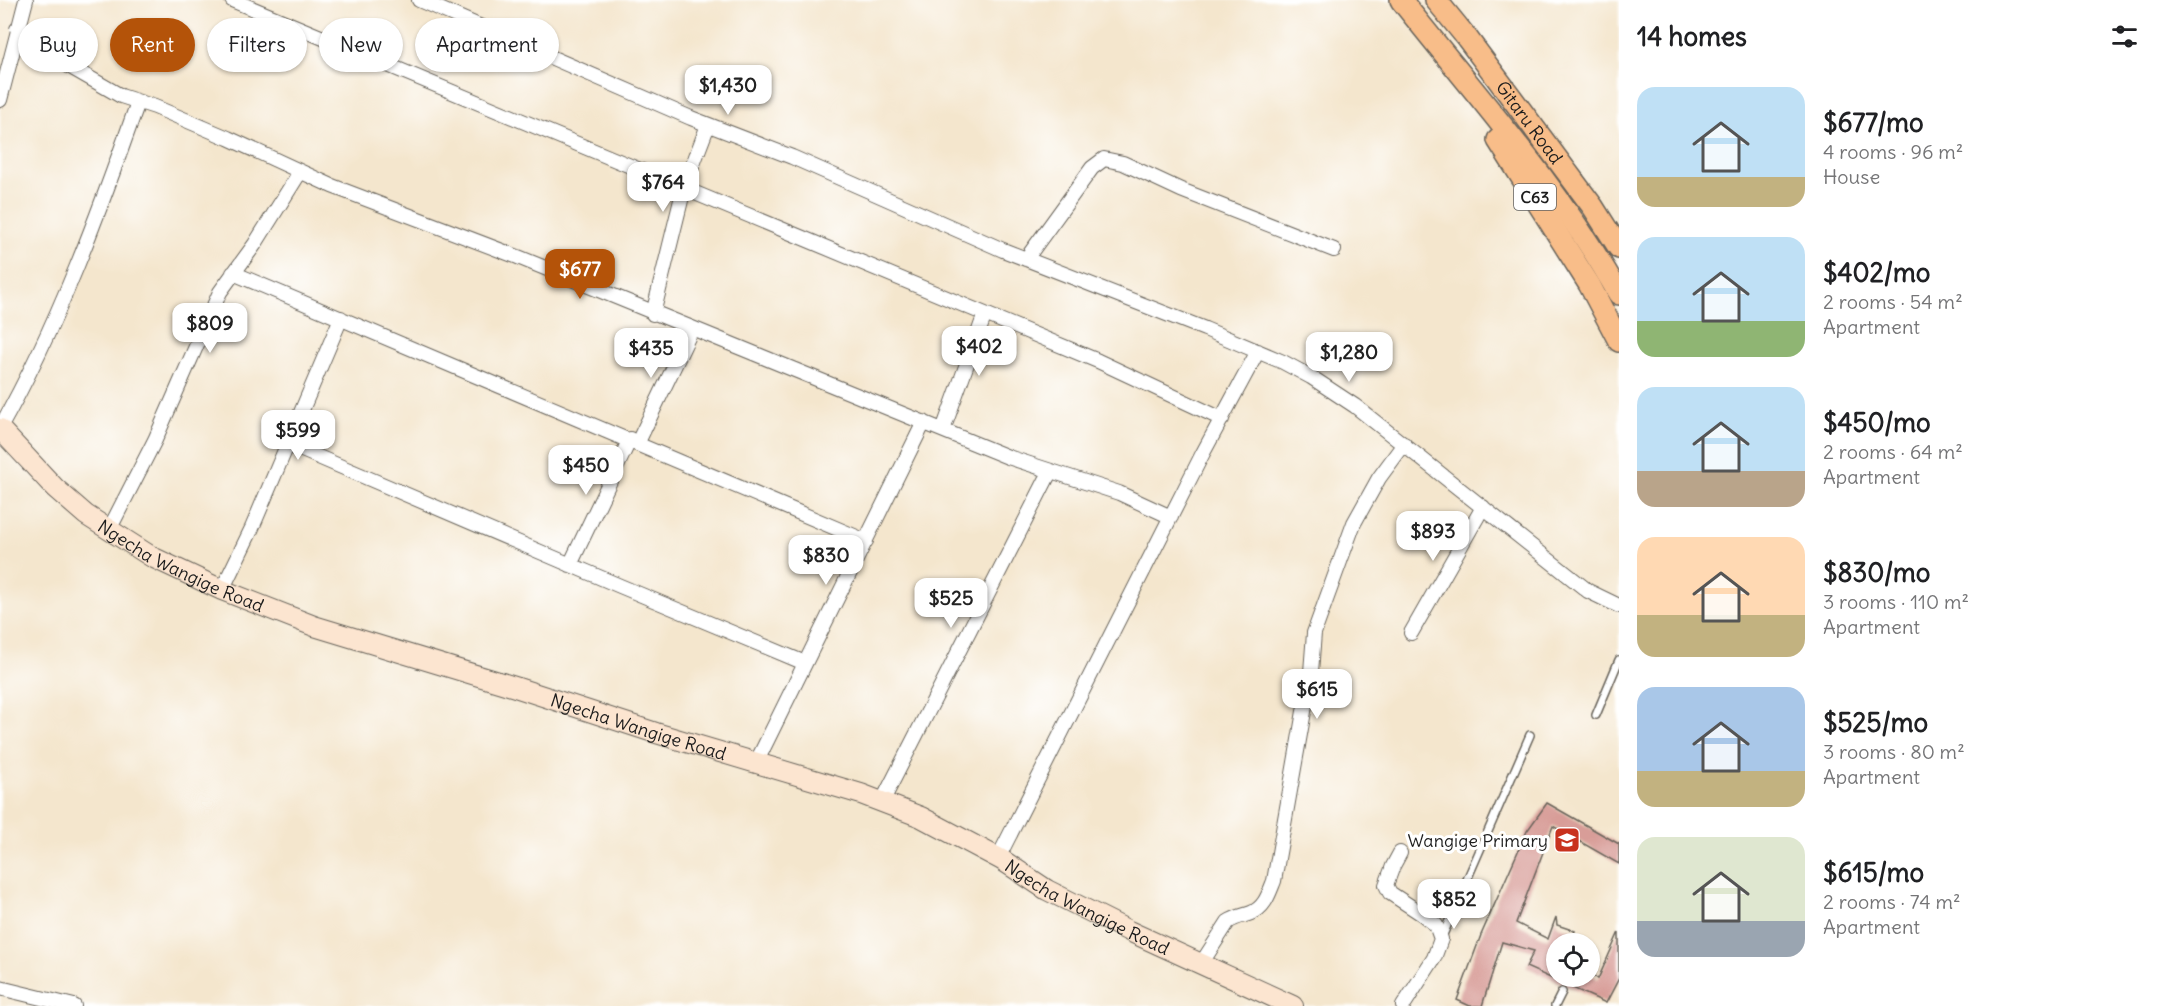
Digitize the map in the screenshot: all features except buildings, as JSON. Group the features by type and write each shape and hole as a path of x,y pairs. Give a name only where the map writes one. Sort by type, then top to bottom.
{"main road":[{"name":"C63","path":"1401,0 1493,113 1573,218 1619,294"},
{"name":"Gitaru Road","path":"1436,0 1593,207 1619,248"},
{"name":"C63","path":"1467,38 1473,41 1518,92 1619,220"},
{"name":"C63","path":"1445,56 1589,284 1619,341"}],"street":[{"path":"0,100 26,0"},
{"path":"232,0 1098,361 1222,419"},
{"path":"419,0 708,125 792,157 1026,259 1258,351 1311,377 1355,406 1588,591 1619,606"},
{"path":"17,30 92,81 121,96 228,138 332,186 518,257 653,314 943,430 1050,472 1119,494 1171,517"},
{"path":"0,428 23,387 56,316 106,194 138,102"},
{"path":"653,314 684,188 708,125"},
{"path":"1026,259 1092,168 1104,159 1123,163 1181,190 1334,250"},
{"path":"110,530 155,440 220,292 255,244 300,172"},
{"path":"233,273 515,393 634,440 866,541"},
{"path":"943,430 985,314"},
{"path":"222,590 252,528 341,318"},
{"path":"570,565 692,329"},
{"path":"998,858 1258,351"},
{"path":"756,763 924,422"},
{"name":"Ngecha Wangige Road","path":"0,428 55,488 86,515 152,557 222,590 314,626 882,802 937,824 998,858 1047,890 1293,1006"},
{"path":"288,444 805,663"},
{"path":"1201,964 1228,922 1259,910 1274,881 1311,672 1311,650 1317,625 1354,523 1379,478 1404,444"},
{"path":"882,802 1050,472"},
{"path":"1411,633 1483,507"},
{"path":"1400,853 1386,885 1390,893 1436,925 1441,939 1434,958 1403,1006"},
{"path":"0,988 74,1006"}],"lane":[{"path":"1596,715 1619,660"},
{"path":"1441,939 1530,735"},
{"path":"1556,1006 1562,992"}],"place":[{"name":"Wangige Primary","path":"1567,840"}]}
